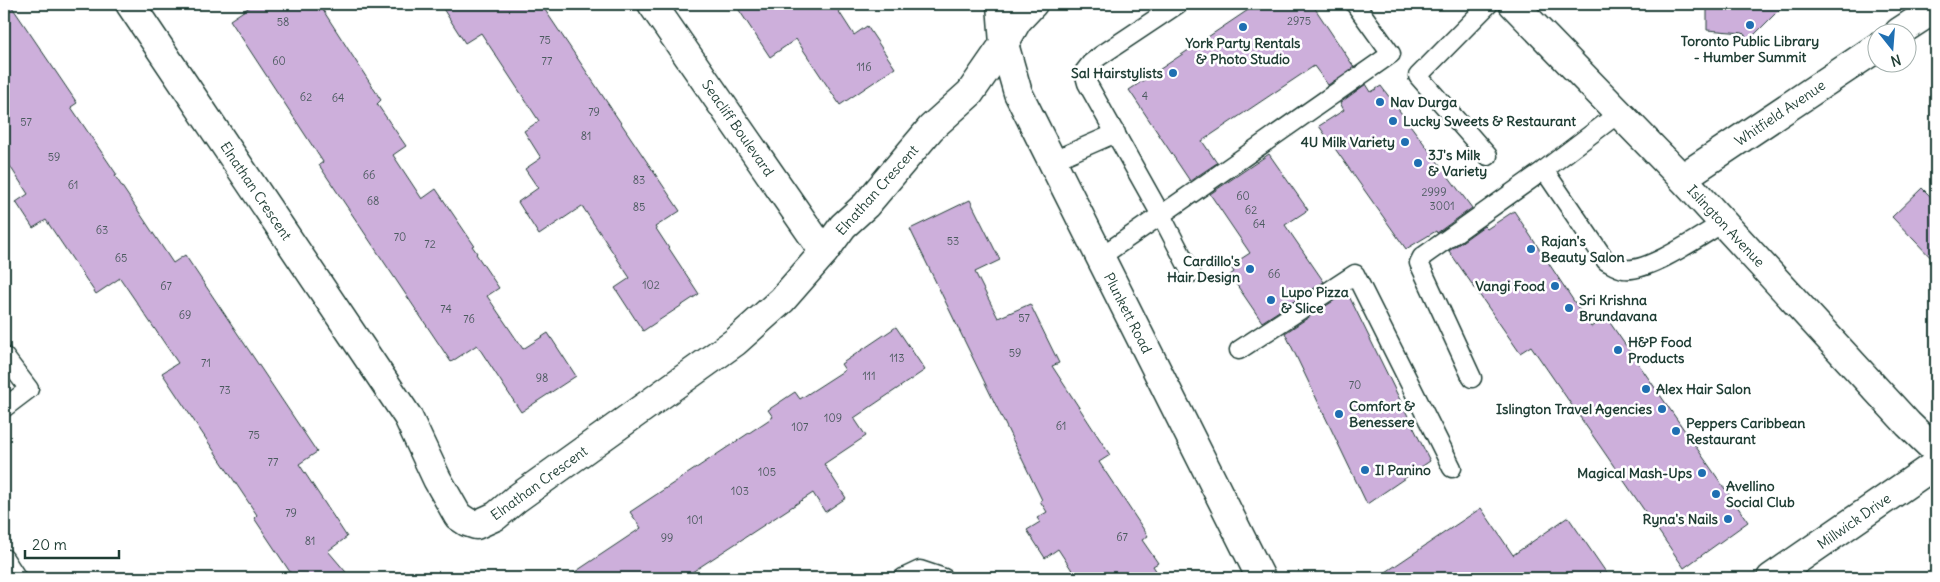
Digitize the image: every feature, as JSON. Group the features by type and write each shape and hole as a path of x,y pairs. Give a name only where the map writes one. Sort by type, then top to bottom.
{"street":[{"name":"Elnathan Crescent","path":"130,4 408,417 447,498 458,516 476,525 496,516 516,499 734,342 782,300 824,252 843,226 878,192 931,128 970,93 1004,44 1017,21 1033,4"},
{"name":"Seacliff Boulevard","path":"652,4 824,252"},
{"name":"Plunkett Road","path":"1002,4 1004,44 1018,93 1261,578"},
{"name":"Islington Avenue","path":"1513,4 1682,178 1908,424 1936,451"},
{"path":"1914,22 1936,8"},
{"name":"Whitfield Avenue","path":"1682,178 1868,54"},
{"name":"Millwick Drive","path":"1771,578 1936,464"}],"lane":[{"path":"1178,4 1100,56 1084,72 1087,83 1192,273"},
{"path":"1100,257 1390,54 1355,4"},
{"path":"1488,156 1418,76 1489,4"},
{"path":"1472,378 1419,263 1422,257 1544,170 1619,113"},
{"path":"1052,161 1116,133"},
{"path":"1544,170 1606,261 1625,270 1658,260 1723,223"},
{"path":"1240,350 1354,274 1452,468"},
{"path":"4,356 29,389 4,408"},
{"path":"4,558 17,578"},
{"path":"903,578 920,570 944,578"}],"building":[{"path":"4,4 10,4 77,103 71,107 173,263 185,255 317,452 299,464 347,537 328,551 351,578 294,578 254,518 257,515 162,373 178,363 120,278 96,294 46,220 33,228 16,202 28,194 4,157"},
{"path":"254,4 319,4 381,100 377,104 406,146 393,155 422,199 436,189 474,245 472,246 476,254 499,288 487,296 523,349 548,333 576,376 521,412 477,345 451,362 319,165 323,162 230,20"},
{"path":"440,4 541,4 680,211 655,227 699,294 643,331 615,288 630,278 582,206 539,235 518,202 538,188 525,169 541,158 524,131 539,121 481,33 465,43"},
{"path":"735,4 834,4 854,35 867,26 895,68 840,105 796,39 770,57"},
{"path":"1257,4 1312,4 1354,67 1328,85 1314,66 1202,141 1217,163 1190,181 1129,90"},
{"name":"Toronto Public Library - Humber Summit","path":"1707,4 1785,4 1749,40 1743,33 1707,30"},
{"path":"1366,84 1371,92 1381,86 1472,208 1437,233 1436,231 1406,249 1319,126 1344,110 1340,103"},
{"path":"1269,154 1308,210 1285,225 1324,282 1262,322 1230,275 1234,272 1230,266 1250,253 1210,194"},
{"path":"1922,188 1936,202 1936,263 1892,217"},
{"path":"970,200 1000,260 975,272 998,318 1030,304 1059,363 1052,366 1110,455 1099,462 1148,536 1142,540 1158,563 1153,566 1161,578 1077,578 1058,549 1045,558 1027,530 1040,522 1037,518 1047,512 1040,501 1042,500 910,229"},
{"path":"1514,211 1591,327 1606,317 1748,522 1684,568 1531,346 1520,353 1449,251 1484,226 1487,229"},
{"path":"1347,292 1430,461 1367,504 1285,333"},
{"path":"896,327 925,370 854,418 866,436 824,464 846,498 825,512 813,493 683,578 566,578 641,528 630,512 773,417 768,410 795,392 800,399 845,370 841,364"},
{"path":"1481,508 1513,555 1568,517 1610,578 1377,578"}],"place":[{"name":"Toronto Public Library - Humber Summit","path":"1750,25"},
{"name":"York Party Rentals & Photo Studio","path":"1243,27"},
{"name":"Sal Hairstylists","path":"1173,73"},
{"name":"Nav Durga","path":"1380,102"},
{"name":"Lucky Sweets & Restaurant","path":"1393,121"},
{"name":"4U Milk Variety","path":"1405,142"},
{"name":"3J's Milk & Variety","path":"1418,163"},
{"name":"Rajan's Beauty Salon","path":"1531,249"},
{"name":"Cardillo's Hair Design","path":"1250,269"},
{"name":"Vangi Food","path":"1555,286"},
{"name":"Lupo Pizza & Slice","path":"1271,300"},
{"name":"Sri Krishna Brundavana","path":"1569,308"},
{"name":"H&P Food Products","path":"1618,350"},
{"name":"Alex Hair Salon","path":"1646,389"},
{"name":"Islington Travel Agencies","path":"1662,409"},
{"name":"Comfort & Benessere","path":"1339,414"},
{"name":"Peppers Caribbean Restaurant","path":"1676,431"},
{"name":"Il Panino","path":"1365,470"},
{"name":"Magical Mash-Ups","path":"1702,473"},
{"name":"Avellino Social Club","path":"1716,494"},
{"name":"Ryna's Nails","path":"1728,519"}]}
